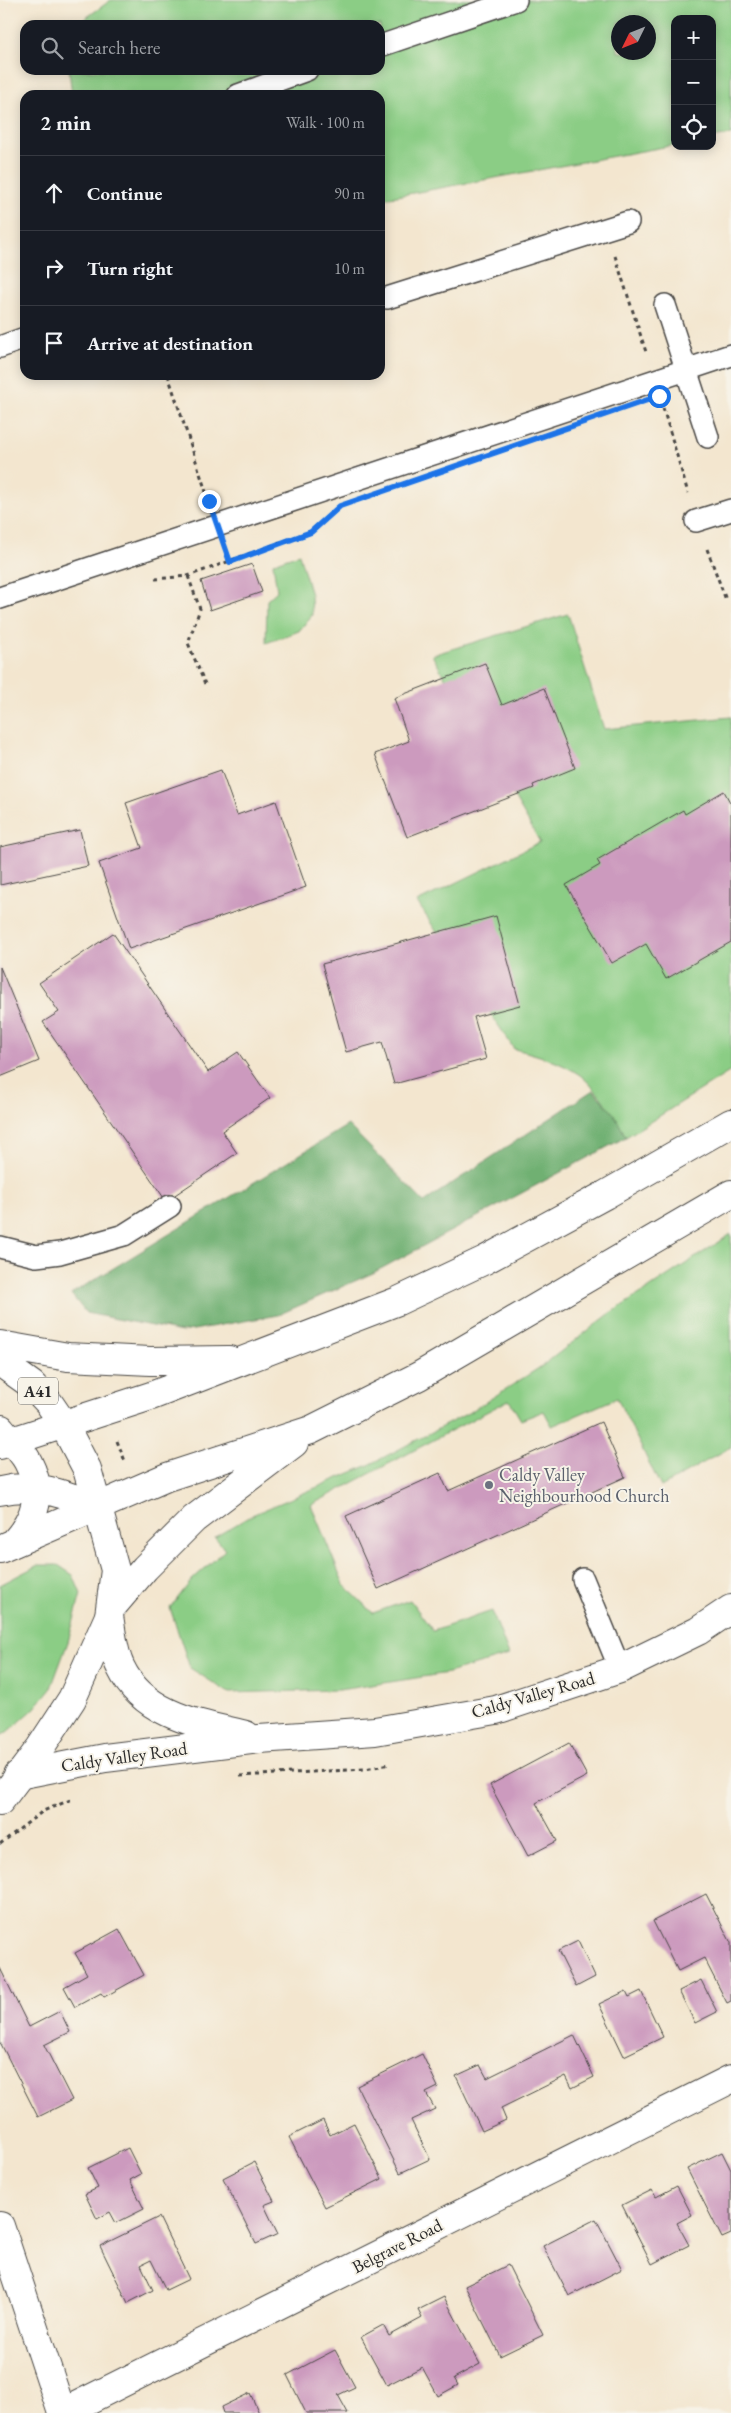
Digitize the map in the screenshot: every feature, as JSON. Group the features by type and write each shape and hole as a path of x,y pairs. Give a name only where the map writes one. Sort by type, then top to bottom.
{"main road":[{"path":"4,1438 64,1426 105,1412 250,1359 398,1301 485,1260 604,1196 731,1123"},
{"path":"7,1546 167,1477 311,1430 419,1376 731,1194"},
{"path":"0,1345 68,1357 160,1361 250,1359"},
{"name":"A41","path":"0,1362 32,1385 48,1402 64,1426"},
{"path":"64,1426 87,1469 115,1570 110,1612"},
{"path":"0,1801 9,1778 40,1748 72,1699 110,1612 145,1568 194,1519 311,1430"},
{"path":"4,1438 28,1461 35,1487 36,1507 27,1528 7,1546"},
{"path":"0,1491 35,1487 54,1491 99,1507"},
{"name":"Caldy Valley Road","path":"9,1778 105,1758 259,1739 375,1732 496,1710 620,1669 698,1631 731,1609"},
{"name":"Caldy Valley Road","path":"110,1612 114,1647 121,1668 139,1693 163,1712 259,1739"},
{"name":"Belgrave Road","path":"62,2413 731,2079"},
{"path":"0,2226 62,2413"}],"lane":[{"path":"385,44 516,0"},
{"path":"252,90 293,75"},
{"path":"387,298 628,222"},
{"path":"665,305 708,437"},
{"path":"0,347 20,340"},
{"path":"0,598 688,371 731,355"},
{"path":"696,522 731,510"},
{"path":"0,1247 36,1256 60,1254 124,1235 170,1206"},
{"path":"583,1579 620,1669"}],"path":[{"path":"606,229 648,360"},
{"path":"170,380 230,562"},
{"path":"662,406 696,522 726,600"},
{"path":"151,580 188,576 230,562 311,532 326,519"},
{"path":"188,576 200,609 188,643 205,684"},
{"path":"105,1412 138,1490"}],"green space":[{"path":"111,0 731,0 731,135 716,137 716,15 671,15 671,146 385,198 385,90 71,90 70,75 385,75 385,20 83,20"},
{"path":"299,554 311,595 312,615 299,631 266,643 267,600 277,591 273,563"},
{"path":"568,614 604,729 731,717 731,1071 626,1137 612,1112 580,1075 548,1059 514,1049 417,902 540,842 432,655"},
{"path":"593,1090 614,1114 626,1137 373,1273 278,1315 182,1332 86,1313 71,1294 348,1125 424,1202"},
{"path":"731,1234 731,1447 661,1487 617,1398 552,1426 544,1411 521,1420 509,1400 311,1505 344,1585 373,1613 410,1600 433,1631 492,1611 509,1655 448,1673 339,1690 229,1693 190,1668 170,1608 192,1580 225,1550 215,1537 252,1515 369,1465 470,1412 542,1366 608,1315"},
{"path":"38,1565 58,1565 73,1575 81,1594 68,1642 51,1688 34,1709 8,1732 0,1736 0,1585"}],"building":[{"path":"252,564 262,592 210,610 201,581"},
{"path":"485,663 502,705 544,688 575,768 533,785 534,788 407,837 375,754 409,741 394,698"},
{"path":"221,770 237,815 276,801 306,887 129,949 99,863 142,848 126,803"},
{"path":"724,791 731,804 731,942 666,979 646,944 612,963 566,885 600,865 597,860 683,810 685,814"},
{"path":"80,830 88,866 0,885 0,847"},
{"path":"496,916 520,1005 474,1017 486,1059 394,1084 382,1042 346,1052 322,964"},
{"path":"113,933 208,1072 238,1052 270,1098 222,1131 237,1153 166,1201 43,1022 59,1012 39,983"},
{"path":"0,967 39,1061 0,1077"},
{"path":"601,1422 625,1477 378,1589 346,1516 440,1473 448,1491"},
{"path":"569,1743 587,1776 536,1803 557,1841 528,1856 490,1785"},
{"path":"706,1894 731,1943 731,2001 727,2003 704,1958 678,1971 653,1921"},
{"path":"119,1929 144,1975 104,1997 101,1993 75,2007 64,1987 87,1974 75,1953"},
{"path":"578,1941 595,1977 576,1987 558,1951"},
{"path":"0,1968 29,2027 60,2011 70,2032 44,2045 72,2100 38,2117 0,2042"},
{"path":"701,1980 717,2012 695,2023 679,1991"},
{"path":"626,1991 629,1997 641,1991 663,2037 624,2056 599,2004"},
{"path":"574,2035 594,2077 572,2088 566,2076 501,2108 506,2120 482,2131 456,2076 480,2065 487,2078"},
{"path":"422,2054 438,2087 426,2093 435,2109 411,2120 430,2159 400,2173 357,2086"},
{"path":"323,2120 330,2135 354,2123 382,2179 325,2207 289,2137"},
{"path":"128,2148 141,2174 130,2180 144,2209 116,2223 110,2212 97,2219 85,2194 98,2188 88,2168"},
{"path":"722,2152 731,2170 731,2234 722,2238 687,2169"},
{"path":"254,2162 274,2201 264,2205 278,2234 256,2244 223,2178"},
{"path":"677,2186 692,2215 677,2223 689,2245 652,2264 622,2205 652,2190 656,2197"},
{"path":"159,2217 189,2279 166,2290 151,2260 141,2265 153,2290 128,2303 100,2246"},
{"path":"596,2219 622,2269 569,2296 543,2246"},
{"path":"508,2265 543,2335 500,2356 465,2286"},
{"path":"444,2297 480,2364 454,2378 458,2385 438,2396 422,2367 387,2385 361,2337 383,2325 389,2336 422,2318 418,2310"},
{"path":"335,2350 355,2387 338,2395 348,2413 306,2413 287,2375"},
{"path":"250,2393 259,2413 223,2413 221,2407"}],"place":[{"name":"Caldy Valley Neighbourhood Church","path":"489,1485"}],"route":[{"path":"209,501 230,562 311,532 340,506 659,396"}]}
